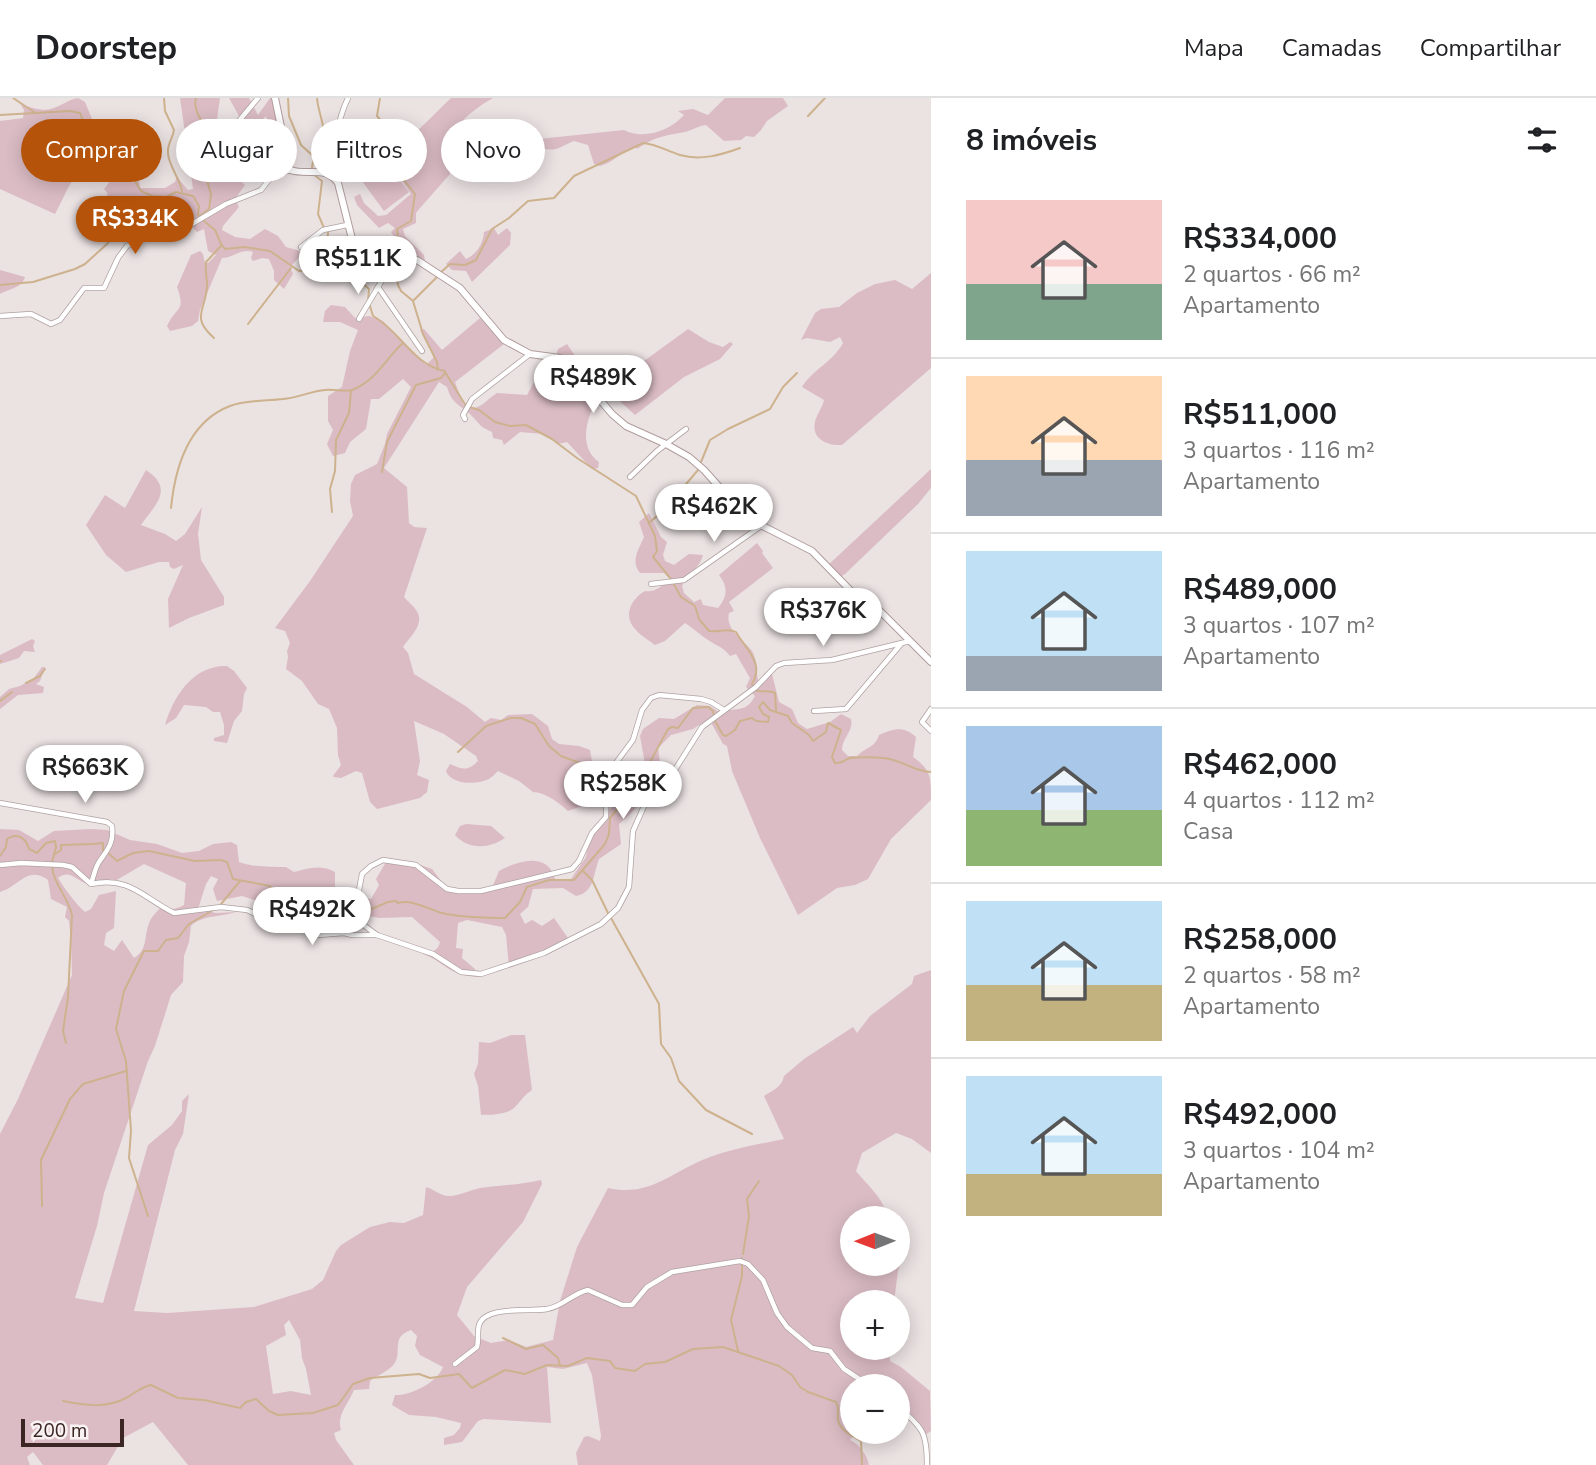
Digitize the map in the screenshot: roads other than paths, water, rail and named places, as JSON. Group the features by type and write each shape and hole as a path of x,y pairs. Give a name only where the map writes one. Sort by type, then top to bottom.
{"street":[{"path":"240,119 258,98"},
{"path":"275,98 279,119"},
{"path":"340,119 348,98"},
{"path":"0,316 28,313 51,324 60,320 84,288 104,288 118,258 127,246 145,236 185,228 201,217 261,190 266,182"},
{"path":"337,182 347,225 353,243 361,254 371,258 417,260 460,288 504,340 530,354 560,358 569,363 612,415 626,426 666,444 697,464 741,513 812,551 851,591 878,609 931,662"},
{"path":"301,247 323,230 347,225"},
{"path":"337,275 361,254"},
{"path":"359,318 394,260"},
{"path":"378,288 422,351"},
{"path":"465,419 463,415 477,394 530,354"},
{"path":"630,477 687,429"},
{"path":"651,584 673,583 689,578 761,526"},
{"path":"723,710 701,699 659,695 651,698 642,710 633,740 607,775 606,817 592,833 579,861 568,871 481,891 458,891 447,889 416,866 383,860 370,866 362,874 359,890 350,900 350,915 377,935 433,954 461,972 481,974 544,953 601,924 618,908 627,894 632,870 632,838 642,808 666,784 699,731 723,710 754,688 779,664 832,660 910,642"},
{"path":"814,711 846,709 901,644"},
{"path":"931,709 922,722 931,731"},
{"path":"0,803 107,822 112,826 113,836 107,852 98,863 91,884"},
{"path":"0,865 63,865 72,867 91,884"},
{"path":"91,884 111,880 156,900 174,913 221,907 247,910 273,922 318,935 377,935"},
{"path":"455,1364 477,1348 479,1324 485,1317 516,1310 547,1309 588,1290 622,1305 632,1305 653,1283 672,1272 740,1261 748,1264 763,1280 777,1313 787,1327 812,1348 830,1351 844,1369 852,1374"},
{"path":"910,1418 923,1430 927,1441 927,1465"}],"waterway":[{"path":"13,98 34,112"},
{"path":"164,98 165,111 174,130 168,147 168,157 182,191"},
{"path":"196,98 196,110 206,128 198,140 204,154 205,174 211,194 209,209 201,215"},
{"path":"288,98 289,116 301,145 311,154"},
{"path":"317,98 321,119"},
{"path":"380,98 377,116 398,144 396,170 415,194 411,221 397,229 401,256"},
{"path":"808,116 825,98"},
{"path":"0,115 70,111 80,113 89,136 98,149 129,171 141,191 152,196 166,197 176,192 193,196 199,206 200,216"},
{"path":"440,273 450,264 465,265 476,260 492,229 528,201 554,198 574,176 643,143 695,157 718,155 740,148"},
{"path":"322,182 318,214 324,228"},
{"path":"0,285 33,282 85,264 108,243 125,218 134,217 152,196"},
{"path":"204,221 215,230 225,249 244,247 270,251 299,271 309,270 325,259 341,263 344,267"},
{"path":"328,232 327,250 333,261"},
{"path":"214,338 203,324 201,313 207,286 206,262 221,246"},
{"path":"400,262 396,272 398,285 413,301 438,370"},
{"path":"248,324 291,268"},
{"path":"347,270 369,289 368,301"},
{"path":"414,300 437,277"},
{"path":"370,306 373,316 383,322 415,355 434,368 445,371"},
{"path":"171,508 176,477 186,448 204,423 216,413 243,403 289,398 325,390 352,390 368,381 403,343"},
{"path":"445,372 466,406 479,410 495,422 510,426 526,425 552,439 636,496 655,536 657,551 653,557 671,579 681,597 695,606 699,619 709,631 736,632 755,662 752,684 754,689 775,693 776,710"},
{"path":"382,472 387,442 416,385 441,378 445,373"},
{"path":"701,462 710,440 770,409 783,387 797,373"},
{"path":"332,512 330,489 335,471 336,440 349,413 351,391"},
{"path":"650,522 664,510 698,470"},
{"path":"26,683 40,676 45,669"},
{"path":"0,701 12,692"},
{"path":"715,721 726,736 735,730 740,721 752,718 768,722 769,717 763,714 759,707 763,702 770,710 788,716 792,723 813,741 826,732 828,723 841,730 832,757 835,763 850,758 880,758 931,772"},
{"path":"351,907 369,910 396,901 414,903 448,914 505,918 520,902 527,887 549,880 574,880 605,844 610,818 619,807 616,788 628,772 637,772 645,778 649,764 668,729 678,728 693,708 708,707 714,716"},
{"path":"458,752 486,726 511,718 521,718 535,724 549,746 561,756 623,779"},
{"path":"0,856 6,847 7,839 18,836 29,849 37,853 46,843 55,841 52,862"},
{"path":"55,854 61,850 61,845 103,843 103,851"},
{"path":"108,853 117,861 133,853 149,851 195,861 221,860 227,862 233,879 270,886 281,896 297,898 310,909 329,905 345,907"},
{"path":"52,866 72,915 68,997 63,1031 66,1043"},
{"path":"583,871 592,880 608,913"},
{"path":"221,904 240,881"},
{"path":"148,1216 129,1158 131,1131 126,1061 116,1029 124,991 144,951 158,951 166,940 178,938 189,924 215,909"},
{"path":"611,918 659,1004 661,1044 671,1058 679,1081 706,1110 752,1134"},
{"path":"42,1206 41,1160 70,1099 83,1084 126,1071"},
{"path":"743,1254 749,1216 747,1199 759,1181"},
{"path":"738,1351 731,1320 742,1276 742,1258"},
{"path":"503,1338 526,1349 543,1345 558,1358 560,1365"},
{"path":"63,1401 86,1405 111,1404 151,1385 178,1398 204,1400 240,1408 246,1402 256,1399 278,1415 313,1413 338,1405 353,1384 370,1378 419,1374 430,1378 459,1374 472,1388 505,1370 525,1374 547,1365 568,1366 587,1358 610,1361 615,1368 635,1371 645,1364 665,1362 693,1349 723,1347 779,1366 792,1375 800,1387 836,1402 841,1427 861,1441 862,1465"}]}
